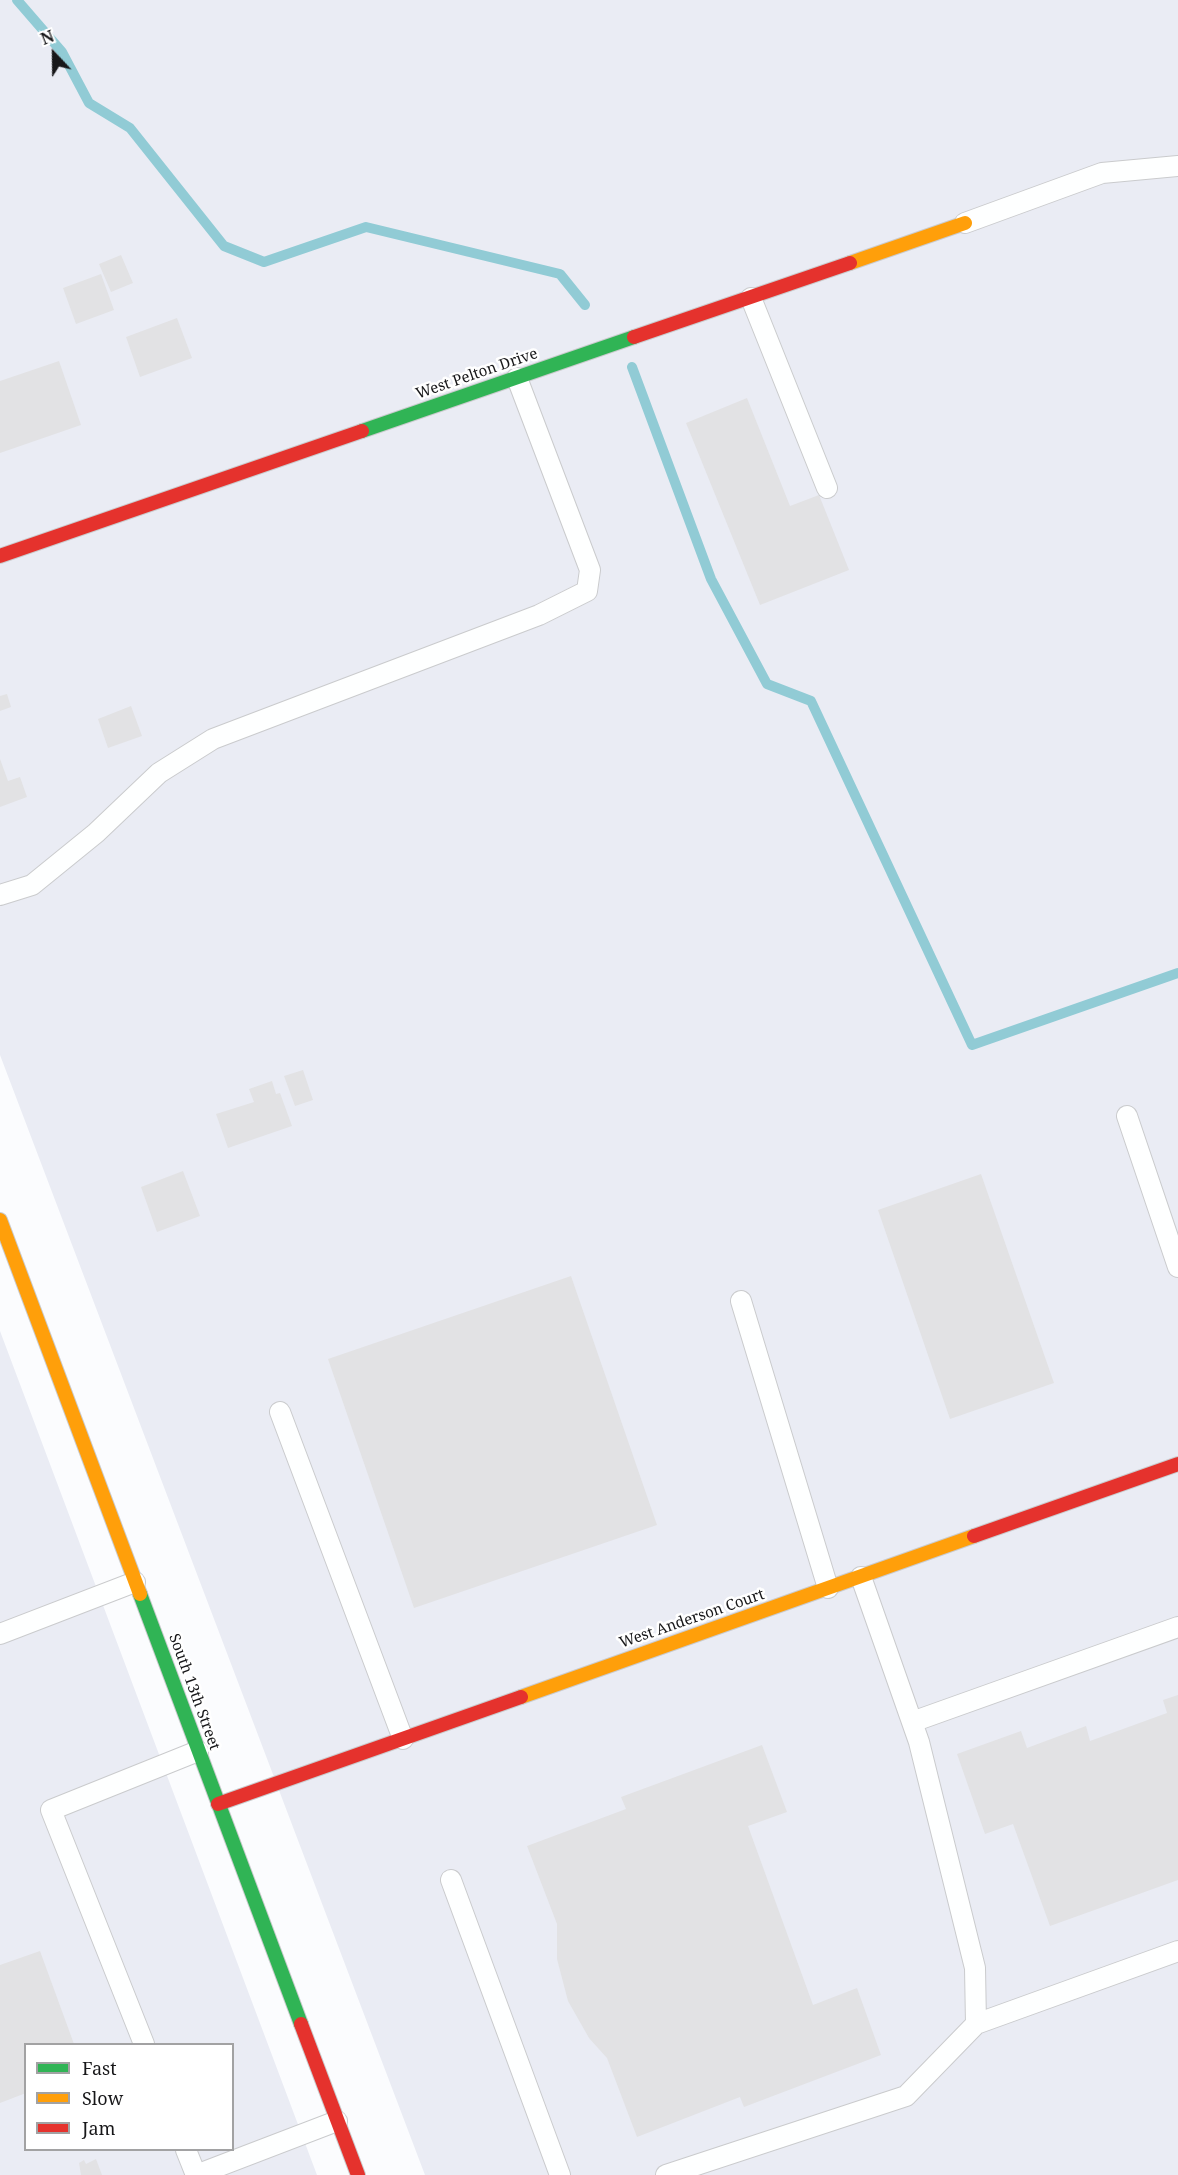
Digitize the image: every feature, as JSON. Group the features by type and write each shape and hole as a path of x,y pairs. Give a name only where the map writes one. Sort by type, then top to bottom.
{"street":[{"name":"West Pelton Drive","path":"0,556 965,223"},
{"name":"South 13th Street","path":"0,1220 358,2175"},
{"name":"West Anderson Court","path":"218,1804 1178,1464"}],"lane":[{"path":"965,223 1102,172 1178,166"},
{"path":"751,298 827,488"},
{"path":"0,895 32,885 96,833 159,773 213,739 539,615 587,591 590,570 517,378"},
{"path":"1127,1116 1178,1267"},
{"path":"741,1301 828,1588"},
{"path":"280,1412 403,1738"},
{"path":"861,1577 912,1722 975,1968 975,2024"},
{"path":"0,1634 135,1582"},
{"path":"912,1722 1178,1627"},
{"path":"144,2043 51,1810 198,1751"},
{"path":"451,1880 560,2175"},
{"path":"666,2175 906,2096 975,2024 1178,1951"},
{"path":"186,2151 196,2175 337,2121"}],"shaded area":[{"path":"0,0 1178,0 1178,2175 425,2175 0,1055"},
{"path":"0,1331 317,2175 0,2175"}],"building":[{"path":"121,255 133,283 111,292 99,264"},
{"path":"101,274 114,310 76,324 63,288"},
{"path":"177,318 192,358 140,377 126,337"},
{"path":"59,361 81,425 0,453 0,381"},
{"path":"747,398 790,506 819,495 849,570 760,605 686,423"},
{"path":"7,694 11,707 0,711 0,696"},
{"path":"131,706 142,736 108,748 98,719"},
{"path":"0,759 8,781 20,777 27,797 0,807"},
{"path":"303,1070 313,1100 295,1106 284,1076"},
{"path":"272,1081 276,1094 280,1093 292,1126 228,1148 216,1114 254,1102 249,1089"},
{"path":"183,1171 200,1216 157,1232 141,1187"},
{"path":"981,1174 1054,1383 950,1419 878,1210"},
{"path":"571,1276 657,1525 414,1608 328,1359"},
{"path":"1178,1695 1178,1880 1050,1926 1013,1824 985,1834 957,1754 1021,1731 1027,1748 1086,1726 1090,1741 1167,1713 1163,1700"},
{"path":"762,1745 787,1812 748,1826 813,2005 857,1988 881,2055 744,2107 740,2097 637,2137 607,2058 589,2038 568,2001 557,1959 557,1924 527,1846 626,1809 621,1797"},
{"path":"40,1951 74,2043 24,2043 24,2094 0,2103 0,1965"},
{"path":"96,2159 102,2175 81,2175 79,2163 84,2160 86,2164"}],"waterway":[{"path":"17,0 62,52 89,103 130,128 224,246 264,262 366,227 560,274 585,305"},
{"path":"632,367 711,579 767,684 811,701 972,1045 1178,973"}],"traffic: fast":[{"path":"362,431 634,337"},
{"path":"140,1594 301,2024"}],"traffic: slow":[{"path":"850,263 965,223"},
{"path":"0,1220 140,1594"},
{"path":"521,1697 974,1536"}],"traffic: jam":[{"path":"634,337 850,263"},
{"path":"0,556 362,431"},
{"path":"974,1536 1178,1464"},
{"path":"218,1804 521,1697"},
{"path":"301,2024 358,2175"}]}
